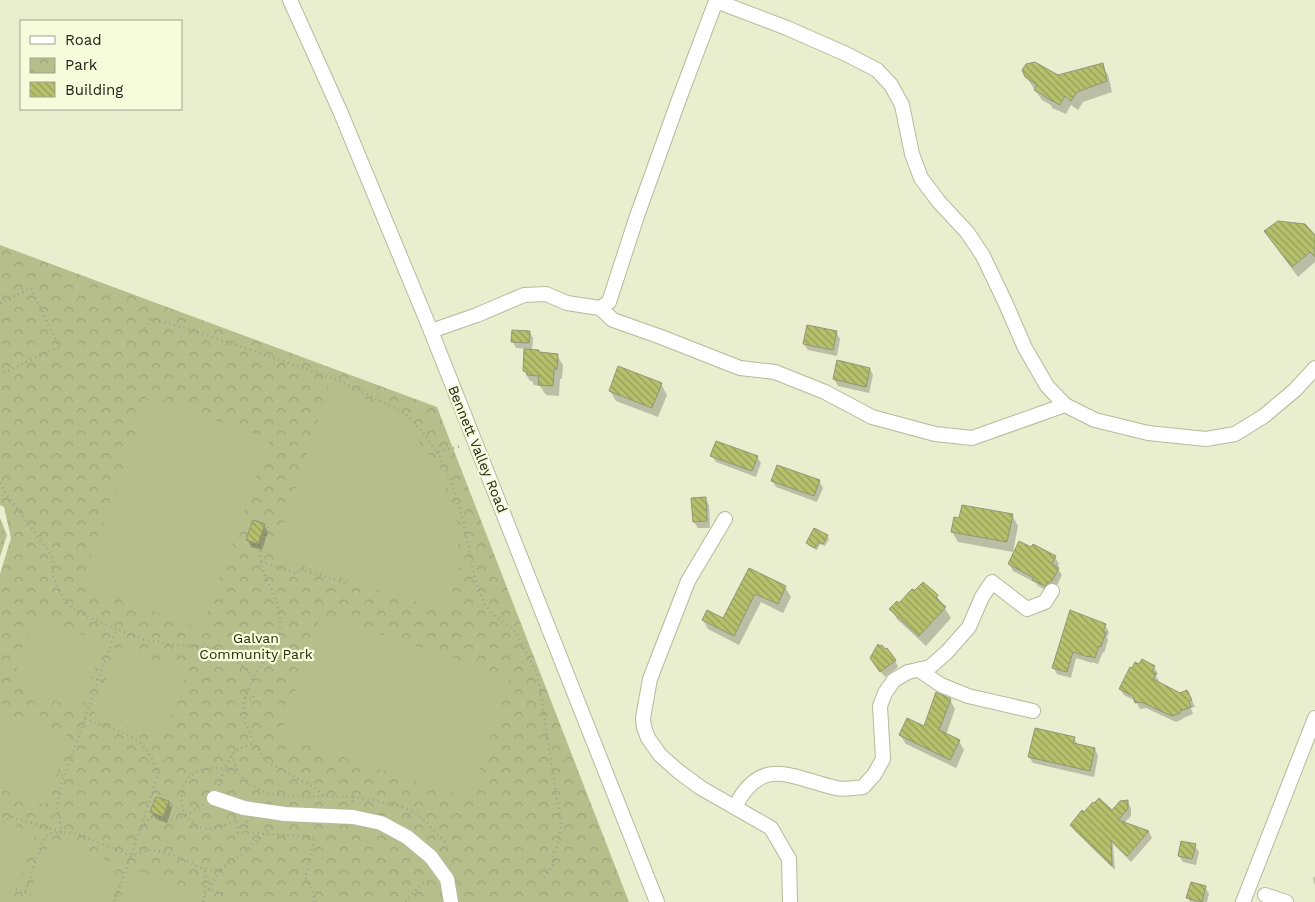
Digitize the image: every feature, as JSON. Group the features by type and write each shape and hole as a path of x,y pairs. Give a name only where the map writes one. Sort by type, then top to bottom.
{"street":[{"name":"Bennett Valley Road","path":"290,0 340,111 431,331 657,902"},
{"path":"600,308 609,302 637,216 716,1 787,28 846,54 877,70 892,85 902,105 912,154 921,178 939,202 967,232 983,256 1025,348 1048,386 1065,405 1095,420 1148,433 1206,439 1235,434 1264,416 1295,390 1315,368"},
{"path":"431,331 477,315 524,295 546,294 567,303 600,308 613,320 661,336 740,368 775,372 825,392 872,417 935,434 972,438 1065,405"},
{"path":"725,519 688,581 650,679 643,718 644,728 648,738 660,754 678,771 701,788 770,828 789,859 790,902"},
{"path":"735,807 741,795 756,780 774,773 794,775 838,789 863,787 874,775 883,759 880,706 885,693 894,680 908,672 930,667 947,652 969,627 982,597 992,582 1027,609 1045,602 1052,591"},
{"path":"919,670 941,685 968,696 1033,711"},
{"path":"1243,902 1315,718"},
{"path":"214,798 244,808 285,814 353,817 382,822 407,837 430,857 446,879 451,902"},
{"path":"1265,895 1286,902"}],"path":[{"path":"0,303 31,288 59,348 0,374"},
{"path":"144,328 151,319 195,331 338,380 405,413 422,431 437,452 451,481 465,530 474,580 486,605 494,616 516,632 538,676 562,825 552,857 555,861 544,878"},
{"path":"437,452 475,443"},
{"path":"0,483 52,556 52,576 62,597 71,607 80,613 143,639 169,644 215,648 227,652 253,676"},
{"path":"268,527 260,552 261,562 262,569 276,599 280,615 280,628 276,644 253,676 244,702 245,722 254,743 266,761 318,789 323,796"},
{"path":"261,562 297,574 299,569 345,583"},
{"path":"62,832 57,807 61,786 116,629"},
{"path":"92,677 105,683"},
{"path":"245,698 252,699 254,693"},
{"path":"85,719 131,736 148,751 155,763 158,775 114,902"},
{"path":"140,829 151,817 168,820 186,816 214,798 224,769 232,755 235,751 254,743"},
{"path":"232,755 236,769 259,790 272,794 298,797 353,797 389,804 415,814 433,829 449,847"},
{"path":"224,769 236,769"},
{"path":"56,774 64,776"},
{"path":"353,797 353,817"},
{"path":"204,895 221,869 244,853 285,814"},
{"path":"3,822 12,817 62,832 82,835 131,856 150,850 158,851 170,854 204,869 221,869"},
{"path":"25,892 43,840 49,834 62,832"},
{"path":"315,837 305,877 313,892 315,902"},
{"path":"203,902 206,880 204,869"},
{"path":"406,902 421,884 432,878 446,879"},
{"path":"16,889 30,895"},
{"path":"209,889 225,895"}],"green space":[{"name":"Galvan Community Park","path":"0,245 437,407 629,902 0,902 0,574 11,538 4,507 0,505"},
{"path":"330,383 395,412 437,465 458,527 459,570 446,611 280,559 275,550"},
{"path":"149,397 270,439 201,629 81,584"},
{"path":"0,518 7,535 0,557"},
{"path":"321,614 510,678 470,799 280,736"},
{"path":"34,618 104,642 81,710 11,685"},
{"path":"118,647 187,671 163,739 94,715"},
{"path":"1,712 70,737 45,805 0,789"},
{"path":"0,821 36,834 12,902 0,898"},
{"path":"50,840 118,864 104,902 27,902"},
{"path":"132,869 201,894 198,902 120,902"}],"building":[{"path":"1035,62 1058,75 1103,63 1107,81 1077,92 1071,101 1065,96 1060,105 1034,90 1037,85 1025,77 1022,70 1026,64"},
{"path":"1278,221 1305,224 1315,235 1315,257 1310,252 1292,267 1264,231"},
{"path":"807,325 837,331 833,350 803,344"},
{"path":"512,330 530,331 529,343 511,342"},
{"path":"524,349 558,354 557,369 554,369 553,386 538,385 539,376 527,375 527,372 523,371"},
{"path":"837,360 870,368 866,387 833,379"},
{"path":"618,366 662,383 652,408 609,391"},
{"path":"716,441 758,456 752,471 710,456"},
{"path":"777,465 820,480 814,496 771,481"},
{"path":"706,497 707,521 693,522 691,498"},
{"path":"962,505 1013,514 1007,542 951,532 954,517 959,518"},
{"path":"253,520 265,524 258,544 246,540"},
{"path":"814,528 828,535 823,544 819,542 815,548 806,543"},
{"path":"1019,541 1031,547 1033,544 1056,556 1052,564 1059,568 1052,581 1045,586 1008,564"},
{"path":"749,568 786,586 778,604 755,594 734,636 702,620 707,610 723,618"},
{"path":"923,582 938,595 936,598 946,607 919,636 889,609 897,601 899,603 912,589 915,590"},
{"path":"1070,610 1106,624 1103,632 1106,632 1095,658 1073,652 1067,672 1052,668"},
{"path":"878,644 882,645 885,649 887,648 896,660 880,672 870,658"},
{"path":"1142,659 1155,666 1152,671 1156,673 1153,679 1180,693 1187,690 1192,700 1189,701 1191,707 1172,716 1141,702 1135,703 1133,696 1119,689 1130,667 1132,668 1135,662 1139,664"},
{"path":"936,692 951,699 939,730 960,740 950,760 899,735 907,718 924,726"},
{"path":"1035,728 1075,737 1073,743 1095,748 1090,771 1028,757"},
{"path":"156,797 169,801 163,817 150,812"},
{"path":"1099,798 1112,810 1120,801 1128,800 1128,809 1118,820 1149,831 1127,856 1111,840 1112,866 1070,825 1082,810 1084,812"},
{"path":"1181,841 1196,844 1192,859 1178,856"},
{"path":"1191,882 1206,886 1202,902 1186,898"}]}
